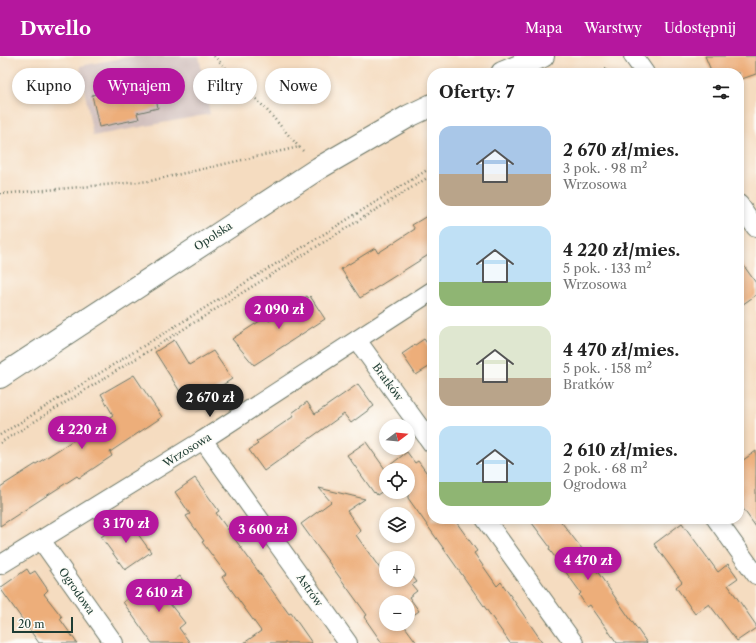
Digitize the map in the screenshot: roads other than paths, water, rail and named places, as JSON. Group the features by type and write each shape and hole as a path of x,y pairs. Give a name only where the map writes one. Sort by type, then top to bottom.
{"main road":[{"path":"514,68 543,56"},
{"name":"Opolska","path":"0,377 319,168 427,108"}],"street":[{"path":"633,56 641,68"},
{"path":"744,211 756,228"},
{"name":"Wrzosowa","path":"0,565 203,440 427,295"},
{"name":"Bratków","path":"357,340 427,437"},
{"name":"Astrów","path":"203,440 348,643"},
{"path":"489,524 574,643"},
{"path":"720,524 756,575"},
{"name":"Ogrodowa","path":"41,540 114,643"}]}
